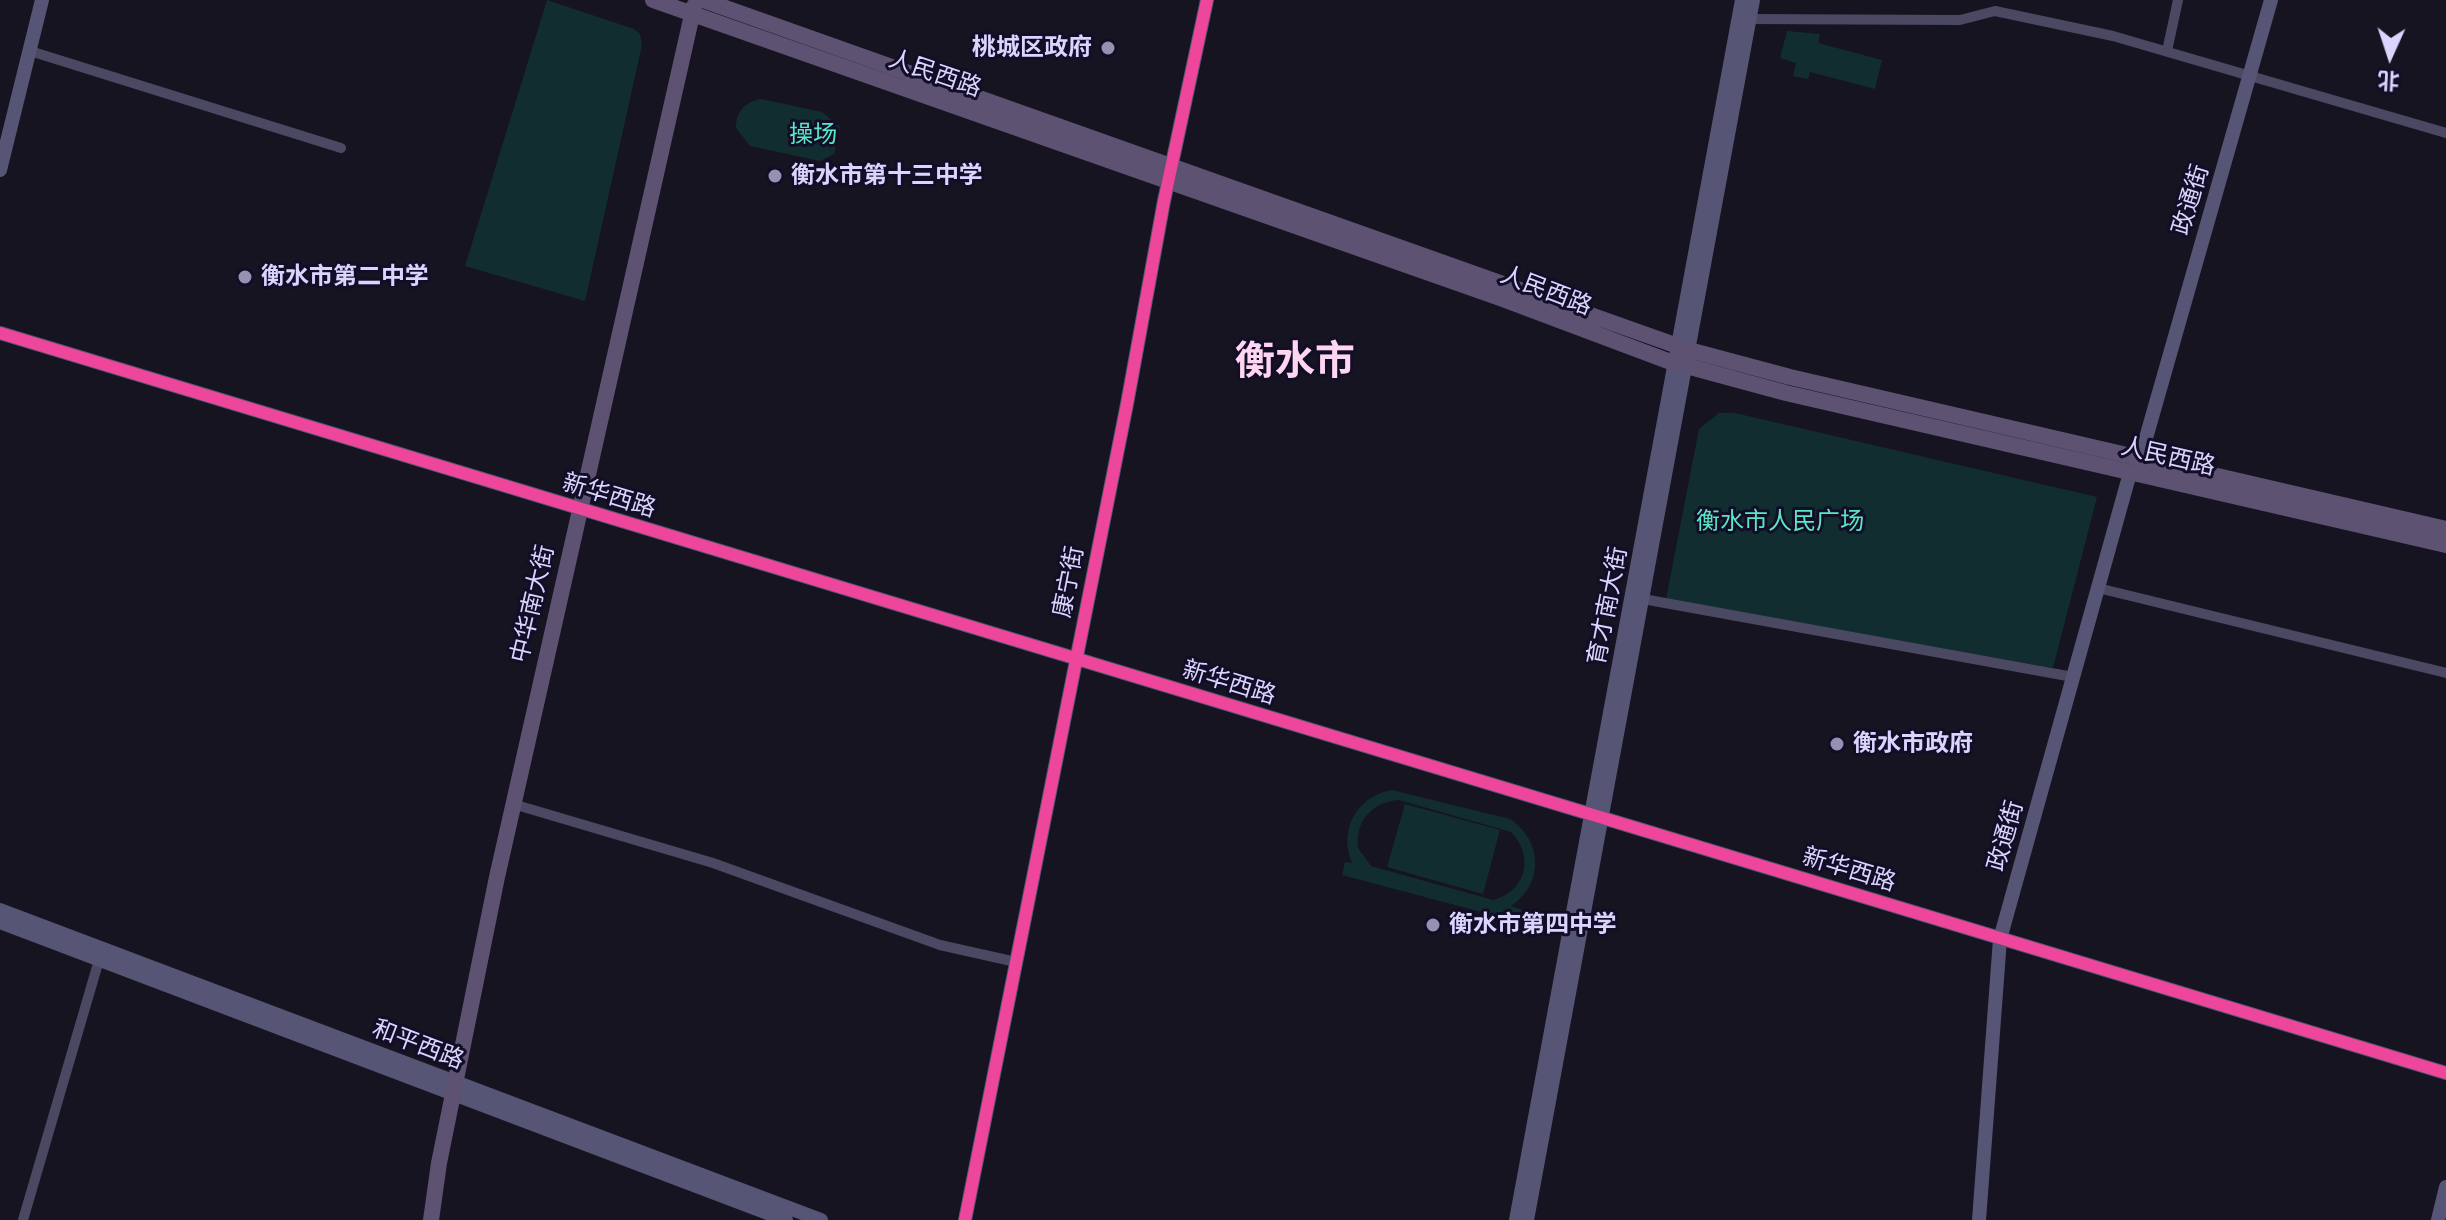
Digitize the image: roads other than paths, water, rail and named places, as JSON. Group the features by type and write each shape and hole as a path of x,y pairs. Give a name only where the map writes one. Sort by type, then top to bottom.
{"main road":[{"name":"人民西路","path":"653,0 688,6 1170,173"},
{"name":"人民西路","path":"703,0 1170,173 1786,393 2446,545"},
{"name":"中华南大街","path":"420,1220 574,508 688,6"},
{"name":"人民西路","path":"1682,357 2446,529"},
{"name":"中华南大街","path":"431,1220 449,1086 513,804 574,508"}],"street":[{"path":"0,170 42,0"},
{"name":"康宁街","path":"965,1220 1170,173 1207,0"},
{"name":"育才南大街","path":"1516,1220 1643,599 1742,0"},
{"name":"育才南大街","path":"1527,1220 1682,357 1753,0"},
{"path":"2167,51 2178,0"},
{"name":"政通街","path":"2140,459 2271,0"},
{"path":"1749,19 1960,20 1995,11 2049,21 2167,51 2446,133"},
{"path":"30,51 341,148"},
{"name":"新华西路","path":"0,333 2446,1073"},
{"name":"政通街","path":"1979,1220 2000,938 2130,473"},
{"path":"2098,588 2446,673"},
{"path":"1643,599 2073,677"},
{"path":"513,804 713,863 940,945 1016,962"},
{"name":"和平西路","path":"0,910 786,1220"},
{"name":"和平西路","path":"0,922 821,1220"},
{"path":"23,1220 99,960"},
{"path":"2438,1220 2446,1187"}],"place":[{"name":"桃城区政府","path":"1108,48"},
{"name":"衡水市第十三中学","path":"775,176"},
{"name":"衡水市第二中学","path":"245,277"},
{"name":"衡水市政府","path":"1837,744"},
{"name":"衡水市第四中学","path":"1433,925"}],"district":[{"name":"衡水市","path":"1295,362"}],"park label":[{"name":"操场","path":"813,135"},
{"name":"衡水市人民广场","path":"1780,522"}]}
